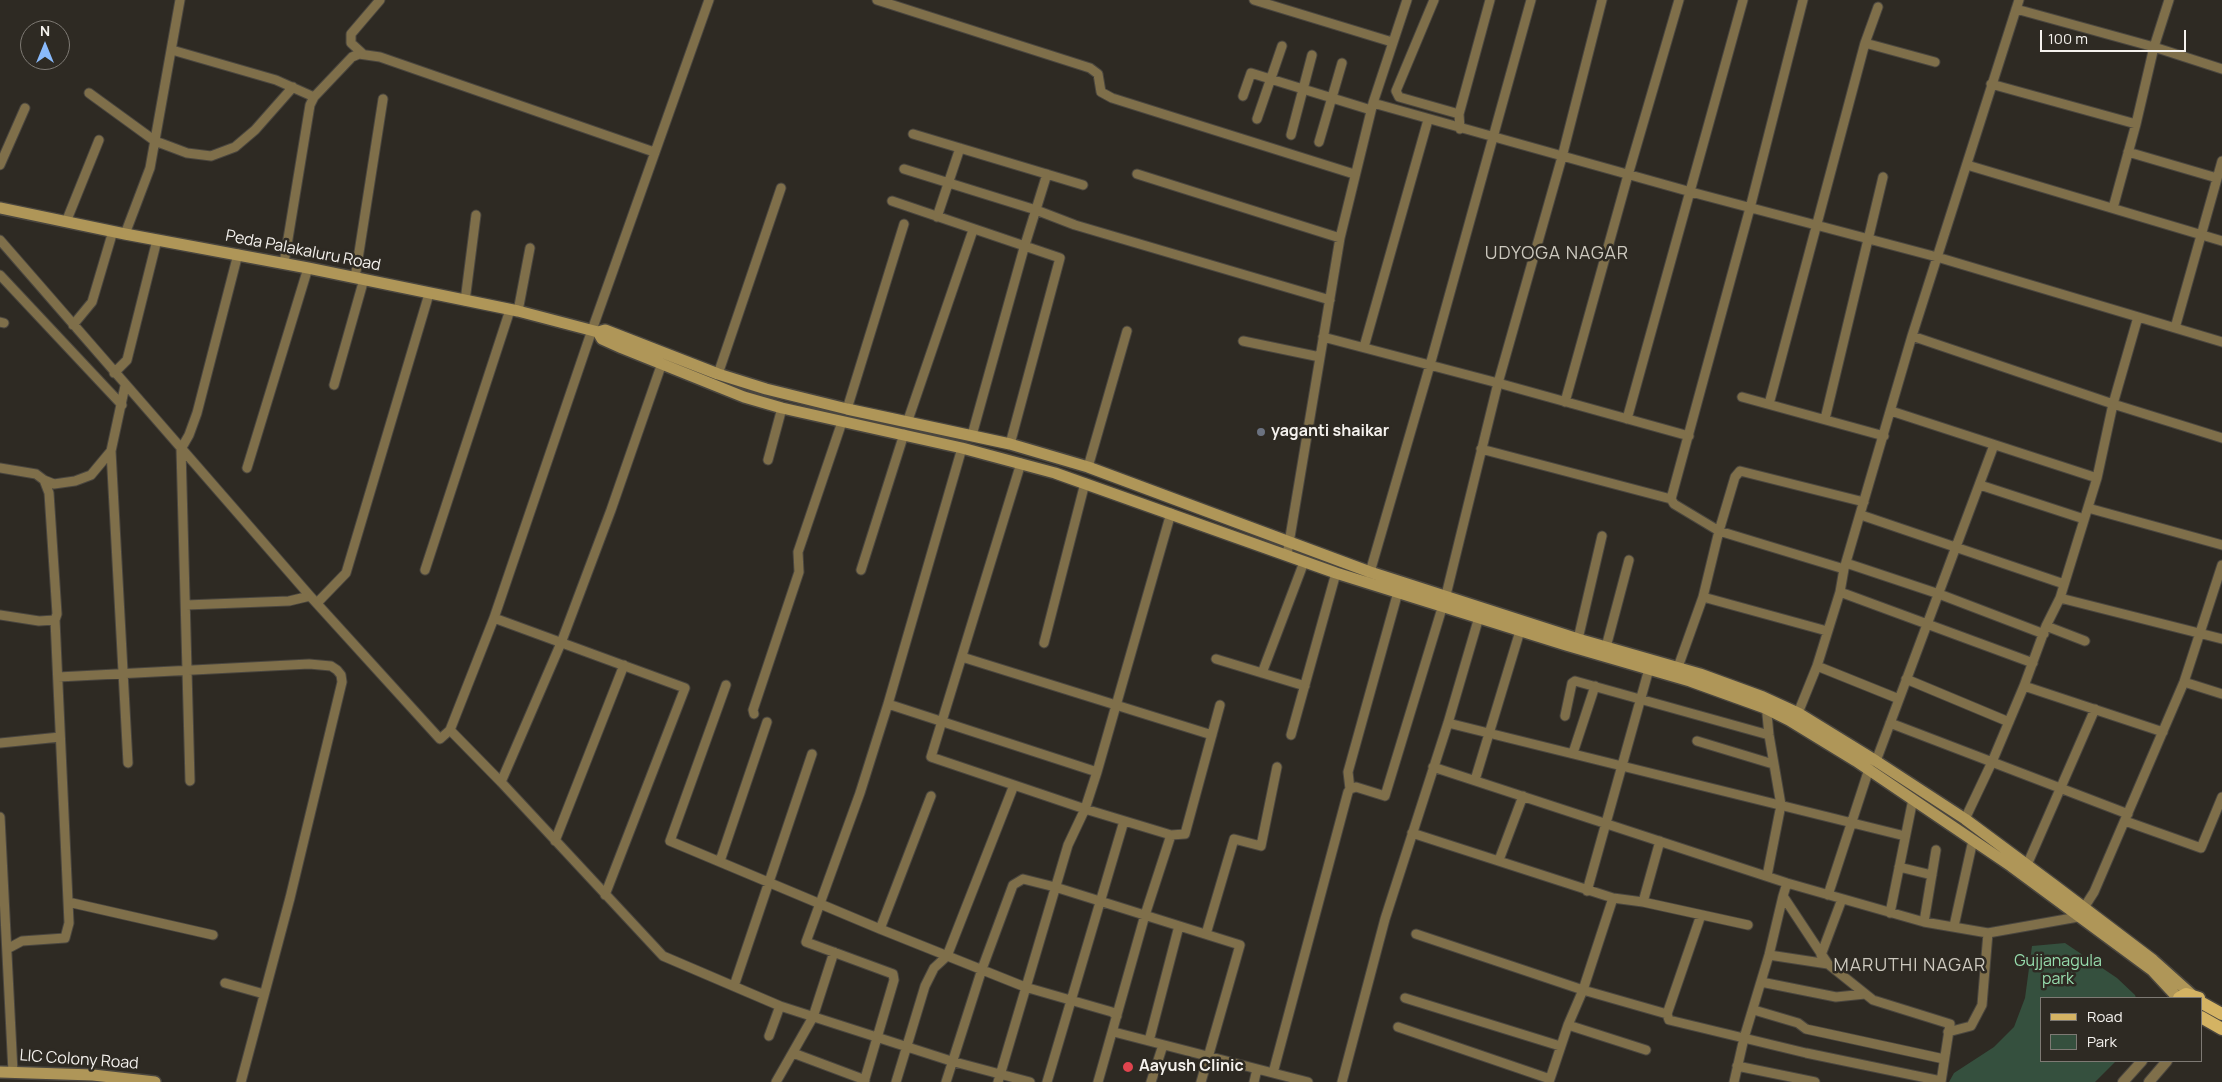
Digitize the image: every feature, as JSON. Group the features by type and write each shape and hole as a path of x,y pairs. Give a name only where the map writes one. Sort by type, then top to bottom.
{"main road":[{"name":"Peda Palakaluru Road","path":"0,208 125,234 359,278 514,311 595,331 606,330 718,374 766,389 847,409 908,420 1010,444 1088,467 1444,600"},
{"path":"595,331 602,339 662,366 724,390 782,408 904,434 1021,463 1171,513 1336,573 1398,592 1444,600 1678,667 1766,704 1965,820 2027,865 2081,913 2152,970 2177,997"},
{"path":"1444,600 1479,617 1520,631 1798,713 1873,765 1912,799 2153,960 2196,997"},
{"path":"2202,1001 2221,1012"},
{"path":"2202,1018 2222,1029"},
{"name":"LIC Colony Road","path":"0,1072 54,1078 93,1075 155,1082"}],"street":[{"path":"125,234 150,168 180,0"},
{"path":"363,54 351,43 351,34 380,0"},
{"path":"0,240 310,596 440,739 450,730 494,618 595,331 654,152 709,0"},
{"path":"877,0 1090,68 1098,74 1101,92 1112,98 1354,174"},
{"path":"1254,0 1392,42"},
{"path":"1287,555 1291,543 1340,238 1372,106 1407,0"},
{"path":"1434,0 1396,91 1399,97 1459,114"},
{"path":"1460,129 1459,114 1490,0"},
{"path":"1370,572 1430,365 1531,0"},
{"path":"1350,789 1356,787 1385,796 1444,600 1498,383 1562,157 1602,0"},
{"path":"1565,402 1679,0"},
{"path":"1627,419 1743,0"},
{"path":"1671,499 1750,208 1803,0"},
{"path":"2113,208 2154,48 2169,0"},
{"path":"1798,713 1817,666 1840,592 1845,566 1912,336 2018,4 2222,69"},
{"path":"1769,404 1865,43 1878,7"},
{"path":"1865,43 1935,62"},
{"path":"1257,119 1282,46"},
{"path":"172,50 257,73 314,97"},
{"path":"284,263 308,115 314,97 352,57 363,54 380,57 654,152"},
{"path":"1291,135 1312,55"},
{"path":"1319,142 1342,63"},
{"path":"1243,96 1251,73 1332,99 1372,106 1428,120 1937,257 2222,342"},
{"path":"1992,84 2136,124"},
{"path":"90,93 156,141 200,156 222,153 236,147 255,130 293,87"},
{"path":"334,386 359,278 383,99"},
{"path":"0,165 25,108"},
{"path":"1364,348 1428,120"},
{"path":"913,134 1083,185"},
{"path":"66,222 99,140"},
{"path":"937,217 960,148"},
{"path":"2128,152 2219,175"},
{"path":"2175,328 2222,161"},
{"path":"1967,165 2222,241"},
{"path":"904,169 1036,210 1076,225 1330,300"},
{"path":"972,435 1024,248 1047,174"},
{"path":"1137,174 1340,238"},
{"path":"1825,419 1870,239 1883,177"},
{"path":"718,374 781,188"},
{"path":"892,202 1024,248 1060,258 1010,444"},
{"path":"465,302 476,215"},
{"path":"847,409 904,224"},
{"path":"908,420 973,230"},
{"path":"73,324 92,302 113,231"},
{"path":"114,373 127,360 157,240"},
{"path":"425,570 514,311 530,248"},
{"path":"190,781 181,449 189,435 197,413 238,254"},
{"path":"247,468 308,268"},
{"path":"0,275 122,405"},
{"path":"317,603 346,573 429,294"},
{"path":"1965,820 1992,762 2045,630 2060,598 2097,478 2113,404 2138,317"},
{"path":"1088,467 1127,330"},
{"path":"1912,336 2113,404 2222,438"},
{"path":"1323,337 1689,436"},
{"path":"1243,341 1320,357"},
{"path":"501,782 562,643 662,366"},
{"path":"126,386 111,451 128,764"},
{"path":"1742,397 1884,436"},
{"path":"768,460 782,408"},
{"path":"1891,411 2097,478"},
{"path":"754,714 753,710 799,572 798,552 842,422"},
{"path":"861,570 904,434"},
{"path":"1828,895 1873,765 1957,548 1994,445"},
{"path":"793,1053 864,1081 894,980 893,974 806,942 860,793 888,704 962,448"},
{"path":"1481,449 1671,499 1674,504 1719,530 1939,594 2045,630 2085,641"},
{"path":"0,468 36,474 54,484 75,481 92,475 111,451"},
{"path":"1021,463 930,757 1124,821 1171,835 1184,834 1220,705"},
{"path":"1678,667 1702,597 1735,476 1740,471 1864,502"},
{"path":"7,949 22,941 65,938 69,923 55,620 57,614 49,492 44,480"},
{"path":"1044,643 1085,483"},
{"path":"1980,485 2084,519"},
{"path":"2088,508 2222,545"},
{"path":"999,1078 1068,845 1085,809 1171,513"},
{"path":"1861,515 2064,584"},
{"path":"1578,639 1602,536"},
{"path":"1606,647 1629,560"},
{"path":"1262,673 1304,562"},
{"path":"1433,767 1787,884 1924,922 1988,933 2081,913 2126,817 2184,682 2222,565"},
{"path":"1291,735 1336,573"},
{"path":"1273,1073 1350,789 1348,772 1398,592"},
{"path":"1840,592 2033,663"},
{"path":"186,605 289,601 310,596"},
{"path":"1702,597 1827,632"},
{"path":"2060,598 2222,640"},
{"path":"0,615 39,621 55,620"},
{"path":"1342,1082 1385,919 1448,723 1479,617"},
{"path":"494,618 685,688 605,895"},
{"path":"1475,780 1520,631"},
{"path":"962,657 1212,736"},
{"path":"1216,659 1305,686"},
{"path":"58,677 309,664 331,666 341,675 342,682 290,898 241,1082"},
{"path":"555,841 624,665"},
{"path":"1817,666 1899,699"},
{"path":"1587,891 1649,669"},
{"path":"1906,679 2009,722"},
{"path":"1565,716 1572,684 1575,681 1768,735"},
{"path":"2184,682 2222,694"},
{"path":"726,685 670,841 880,929 1025,987 1112,1012 1117,1016"},
{"path":"1573,753 1595,686"},
{"path":"2024,686 2163,732"},
{"path":"888,704 1096,772"},
{"path":"1766,704 1768,735 1780,805 1767,876"},
{"path":"2027,865 2094,709"},
{"path":"720,861 767,722"},
{"path":"1448,723 1905,836"},
{"path":"1890,723 2061,788 2201,848 2222,797"},
{"path":"450,730 663,956 780,1006 999,1078 1030,1082"},
{"path":"0,743 60,737"},
{"path":"1697,741 1773,764"},
{"path":"734,986 812,754"},
{"path":"1206,934 1234,839 1261,846 1277,767"},
{"path":"896,1082 925,986 934,968 947,956 1014,785"},
{"path":"880,929 930,796"},
{"path":"1499,860 1523,796"},
{"path":"1890,913 1912,799"},
{"path":"0,817 12,1072"},
{"path":"1047,1082 1124,821"},
{"path":"1412,833 1499,860 1587,891 1748,926"},
{"path":"1098,1082 1114,1032 1145,915 1171,835"},
{"path":"1954,926 1973,840"},
{"path":"1643,902 1660,841"},
{"path":"1924,922 1936,850"},
{"path":"1899,867 1932,875"},
{"path":"946,1082 982,969 1016,882 1023,879 1055,887 1240,944 1201,1082"},
{"path":"1734,1082 1744,1038 1754,1010 1787,884"},
{"path":"1701,915 1667,1014 1669,1020 1806,1053 1941,1082 1950,1024 1873,1000 1865,994 1828,964 1783,896"},
{"path":"1398,1027 1549,1080 1560,1046 1583,990 1614,898"},
{"path":"1821,955 1842,899"},
{"path":"68,902 213,934"},
{"path":"1149,1041 1179,926"},
{"path":"1948,1032 1971,1026 1982,1005 1988,933"},
{"path":"1416,934 1583,990 1667,1014"},
{"path":"776,1082 813,1017 834,952"},
{"path":"1769,955 1828,964"},
{"path":"1761,982 1836,997 1865,994"},
{"path":"225,983 264,994"},
{"path":"1405,998 1560,1046"},
{"path":"769,1036 780,1006"},
{"path":"1754,1010 1798,1022 1806,1029 1944,1059"},
{"path":"1568,1026 1646,1050"},
{"path":"1114,1032 1305,1082"},
{"path":"1152,1082 1163,1045"},
{"path":"2123,1082 2141,1062"},
{"path":"2149,1082 2166,1062"},
{"path":"1737,1066 1816,1082"},
{"path":"1254,1082 1257,1069"}],"green space":[{"name":"Gujjanagula park","path":"2065,943 2117,978 2136,997 2040,997 2040,1062 2115,1062 2095,1082 1949,1082 1954,1073 1994,1047 2014,1027 2025,998 2032,946"}],"place":[{"name":"yaganti shaikar","path":"1261,432"},
{"name":"Aayush Clinic","path":"1128,1067"}],"district":[{"name":"UDYOGA NAGAR","path":"1557,254"},
{"name":"MARUTHI NAGAR","path":"1910,966"}]}
